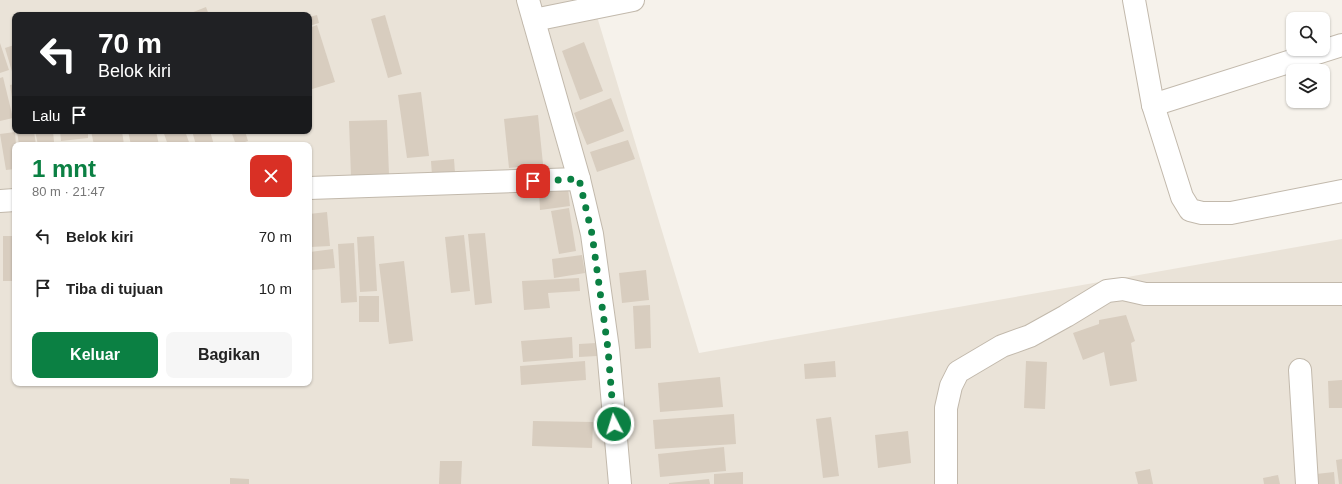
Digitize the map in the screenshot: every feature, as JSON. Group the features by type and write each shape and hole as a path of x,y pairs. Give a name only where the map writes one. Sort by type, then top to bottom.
{"street":[{"path":"620,484 608,349 594,249 579,179 531,10 632,0"},
{"path":"1134,0 1153,105 1182,197 1190,210 1202,213 1231,213 1342,191"},
{"path":"1153,105 1342,45"},
{"path":"312,188 579,179"},
{"path":"0,201 12,200"},
{"path":"946,484 946,408 951,386 958,372 1002,346 1030,336 1107,291 1122,289 1145,294 1342,294"},
{"path":"1300,370 1307,484"}],"shaded area":[{"path":"0,0 592,0 699,353 1342,239 1342,484 0,484"}],"building":[{"path":"206,7 208,12 194,12"},
{"path":"317,15 319,23 312,25 312,16"},
{"path":"385,15 402,74 388,78 371,19"},
{"path":"317,25 335,82 312,89 312,27"},
{"path":"584,42 603,91 580,100 562,51"},
{"path":"0,43 9,70 0,73"},
{"path":"12,46 12,72 5,48"},
{"path":"3,77 12,118 0,121 0,78"},
{"path":"10,85 12,85 12,98"},
{"path":"421,92 429,156 407,158 398,95"},
{"path":"611,98 624,131 587,145 574,113"},
{"path":"538,115 543,164 509,168 504,119"},
{"path":"387,120 389,175 351,177 349,121"},
{"path":"12,132 12,134 15,134 16,142 12,142 12,169 6,170 0,134"},
{"path":"17,134 34,134 36,142 19,142"},
{"path":"36,134 53,134 54,142 37,142"},
{"path":"60,134 88,134 88,138 61,141"},
{"path":"92,134 122,134 124,142 93,142"},
{"path":"129,134 157,134 158,142 130,142"},
{"path":"164,134 186,134 189,142 167,142"},
{"path":"193,134 211,134 213,142 195,142"},
{"path":"232,134 246,134 248,141 235,142"},
{"path":"628,140 635,159 597,172 590,152"},
{"path":"454,159 455,173 432,176 431,161"},
{"path":"568,188 570,206 540,210 539,192"},
{"path":"569,208 576,251 559,254 551,211"},
{"path":"327,212 330,246 312,247 312,214"},
{"path":"485,233 492,303 475,305 468,234"},
{"path":"464,235 470,291 451,293 445,237"},
{"path":"3,236 12,236 12,281 3,281"},
{"path":"374,236 377,291 360,292 357,237"},
{"path":"354,243 357,302 341,303 338,244"},
{"path":"333,249 335,268 312,270 312,252"},
{"path":"582,255 585,273 554,278 552,259"},
{"path":"404,261 413,341 389,344 379,264"},
{"path":"646,270 649,300 622,303 619,273"},
{"path":"579,278 580,291 548,293 550,308 524,310 522,281"},
{"path":"359,296 379,296 379,322 359,322"},
{"path":"650,305 651,348 635,349 633,306"},
{"path":"1126,315 1135,341 1131,343 1137,381 1110,386 1104,352 1083,360 1073,333 1099,324 1099,320"},
{"path":"572,337 573,358 523,362 521,341"},
{"path":"596,343 597,356 579,357 579,344"},
{"path":"585,361 586,380 521,385 520,366"},
{"path":"835,361 836,377 805,379 804,364"},
{"path":"1026,361 1047,362 1045,409 1024,408"},
{"path":"720,377 723,407 660,412 658,383"},
{"path":"1342,380 1342,408 1329,408 1328,381"},
{"path":"734,414 736,444 655,449 653,420"},
{"path":"831,417 839,476 823,478 816,419"},
{"path":"533,421 593,422 592,448 532,446"},
{"path":"908,431 911,463 878,468 875,435"},
{"path":"724,447 726,471 660,477 658,454"},
{"path":"1342,459 1342,484 1339,484 1336,460"},
{"path":"440,461 462,461 461,484 439,484"},
{"path":"1150,469 1153,484 1138,484 1135,472"},
{"path":"743,472 743,484 714,484 714,474"},
{"path":"1334,472 1335,484 1317,484 1316,474"},
{"path":"1278,475 1280,484 1264,484 1263,478"},
{"path":"230,478 249,479 249,484 230,484"},
{"path":"709,479 710,484 669,484 669,483"}],"route":[{"path":"533,181 579,179 592,234 608,349 614,424"}]}
